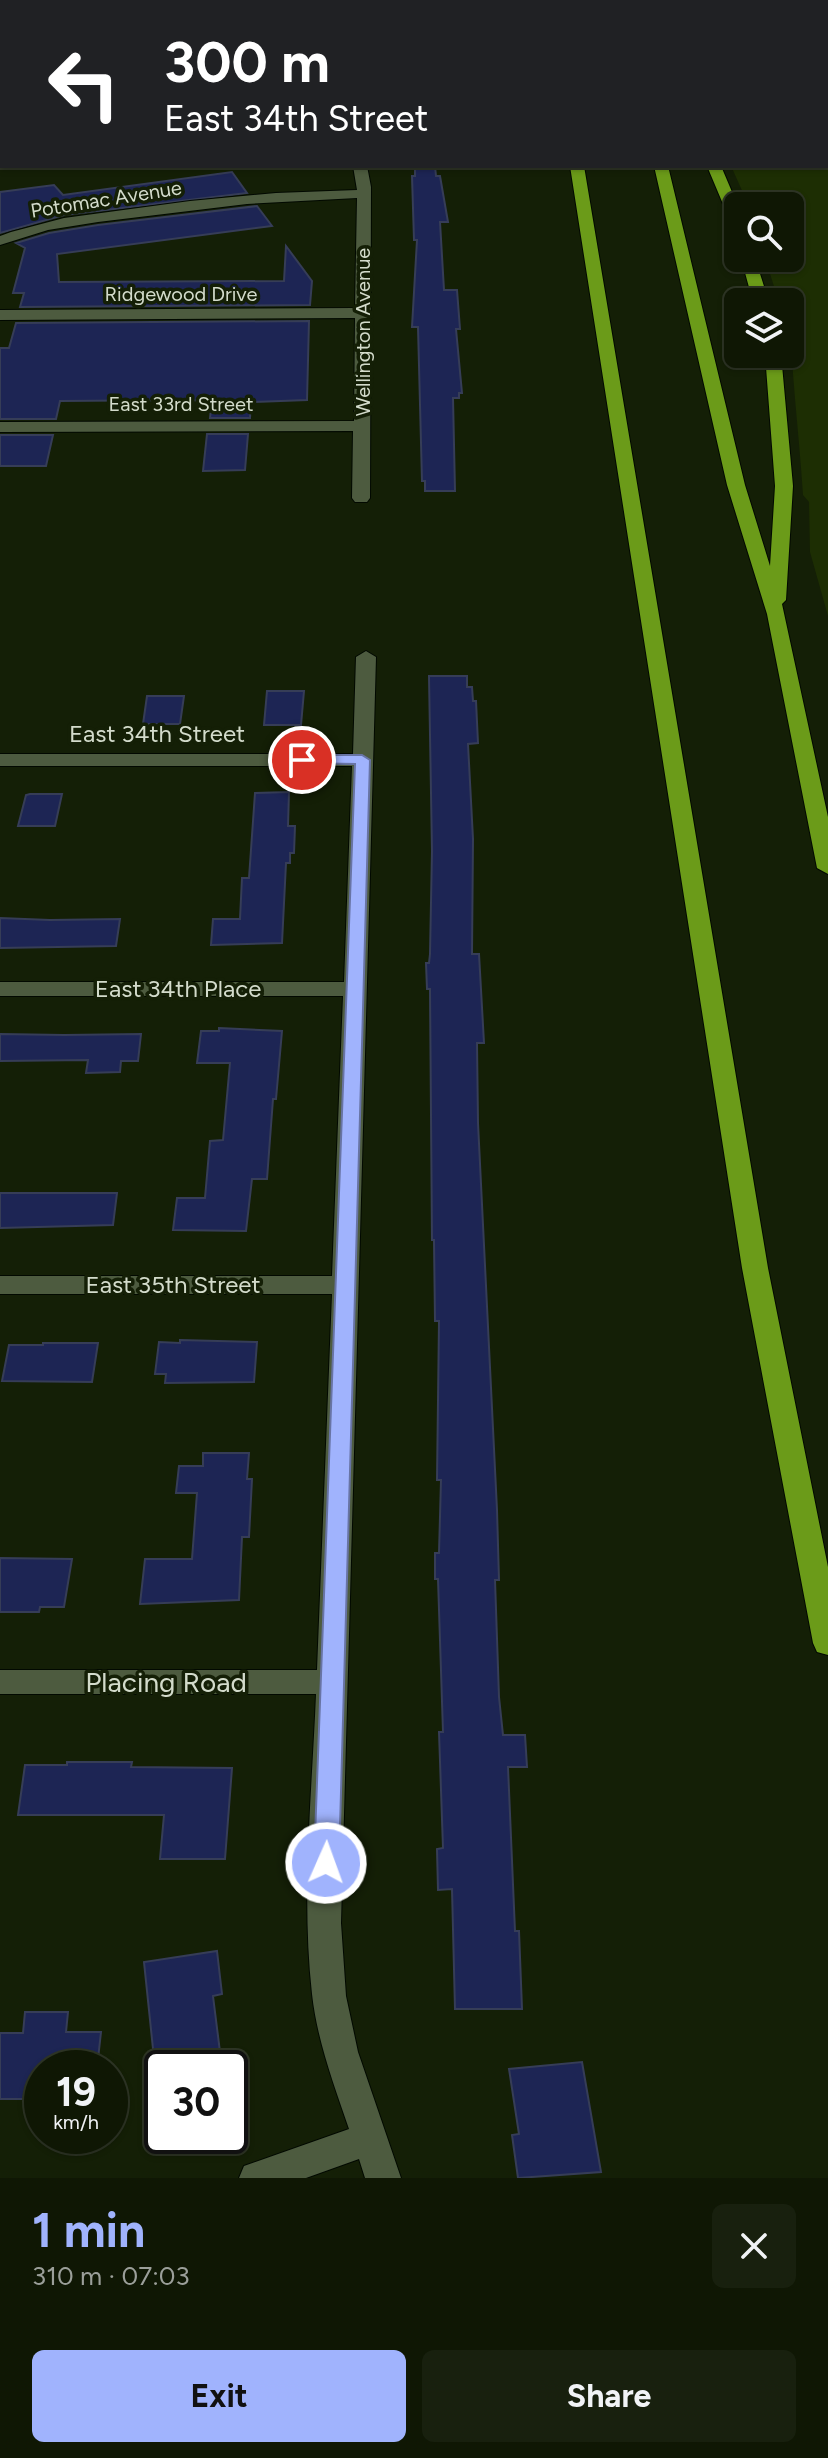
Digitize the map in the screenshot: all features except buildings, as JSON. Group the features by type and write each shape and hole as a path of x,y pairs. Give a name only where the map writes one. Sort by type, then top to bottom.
{"highway":[{"path":"577,168 755,1268 828,1643"},
{"path":"661,168 736,485 776,614 828,868"},
{"path":"715,168 725,192"},
{"path":"774,368 784,486 776,614"}],"street":[{"name":"Wellington Avenue","path":"360,168 364,194 361,498"},
{"name":"Potomac Avenue","path":"0,241 43,227 215,202 311,194 364,194"},
{"name":"Ridgewood Drive","path":"0,315 363,313"},
{"name":"East 33rd Street","path":"0,427 362,426"},
{"path":"366,657 325,1960 332,2015 346,2072 383,2178"},
{"name":"East 34th Street","path":"0,760 362,760"},
{"name":"East 34th Place","path":"0,989 356,989"},
{"name":"East 35th Street","path":"0,1285 345,1285"},
{"name":"Placing Road","path":"0,1682 332,1682"},
{"path":"257,2178 371,2138"}],"green space":[{"path":"732,168 828,168 828,616 810,552 809,502 803,495 793,374 793,368 804,368 804,288 775,288 769,272 804,272 804,192 743,192"}],"route":[{"path":"302,760 362,760 326,1863"}]}
